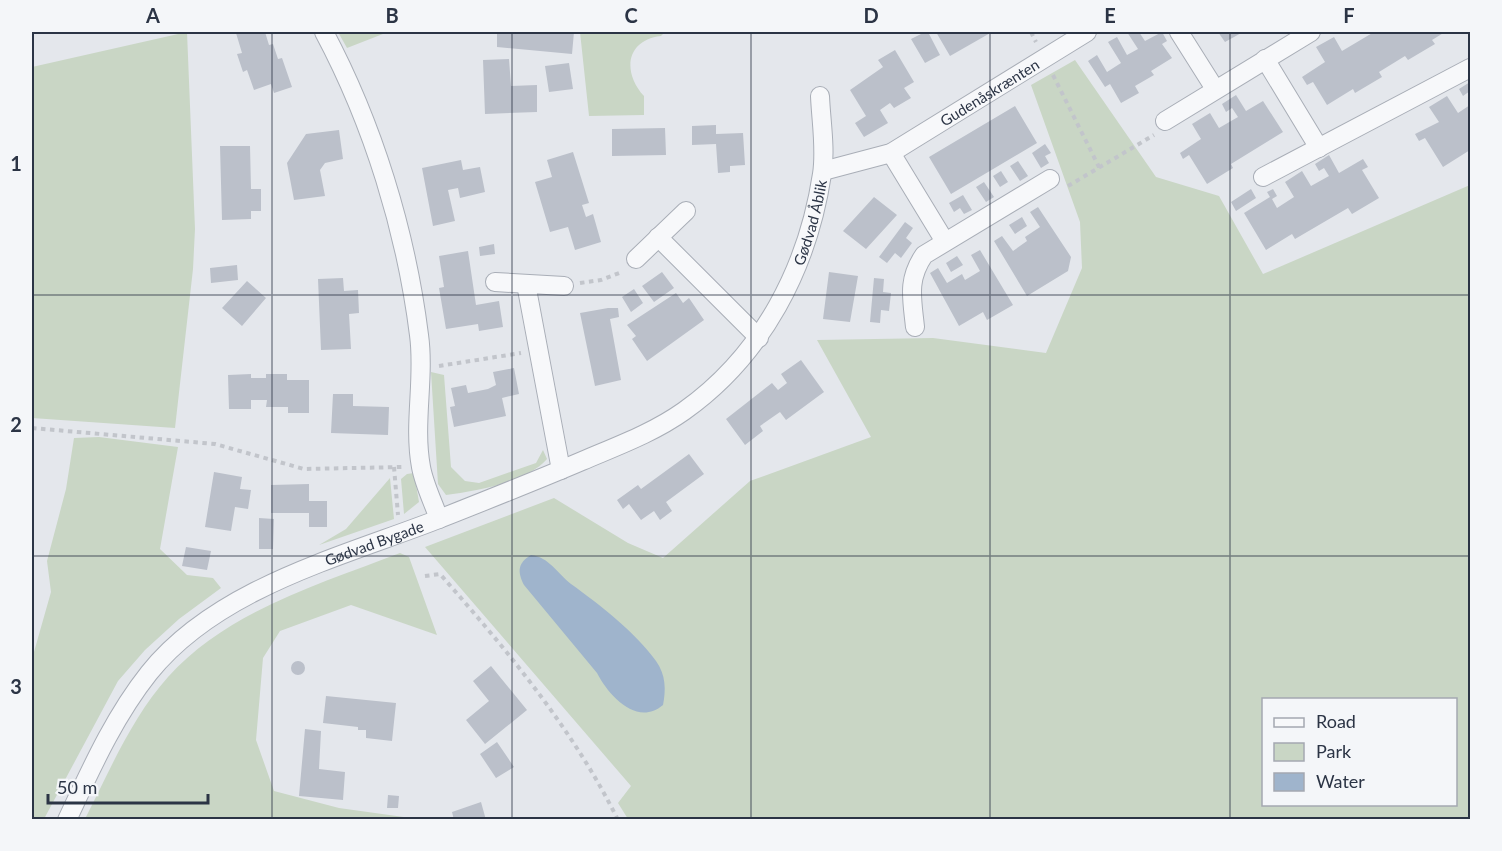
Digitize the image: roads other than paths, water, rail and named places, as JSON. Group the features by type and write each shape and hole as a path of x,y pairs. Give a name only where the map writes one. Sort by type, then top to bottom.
{"street":[{"name":"Gødvad Bygade","path":"67,819 111,728 149,672 192,630 257,589 439,519 421,467 420,336 404,250 373,144 345,70 324,32"},
{"name":"Gudenåskrænten","path":"823,171 891,153 1043,57 1087,32"},
{"path":"1179,32 1215,89"},
{"path":"1165,121 1311,32"},
{"path":"1264,59 1319,148"},
{"path":"1263,177 1470,68"},
{"name":"Gødvad Åblik","path":"439,519 639,437 684,411 724,376 759,338 781,303 805,249 823,171 820,96"},
{"path":"891,153 944,240"},
{"path":"915,327 911,286 914,270 924,255 944,240 1050,179"},
{"path":"631,264 686,211"},
{"path":"658,237 759,338"},
{"path":"495,282 564,286"},
{"path":"526,284 561,470"}],"water":[{"path":"531,555 548,562 571,584 617,619 648,650 659,666 663,677 665,688 663,705 653,711 643,713 634,711 616,699 524,585 520,576 520,568 523,561"}]}
